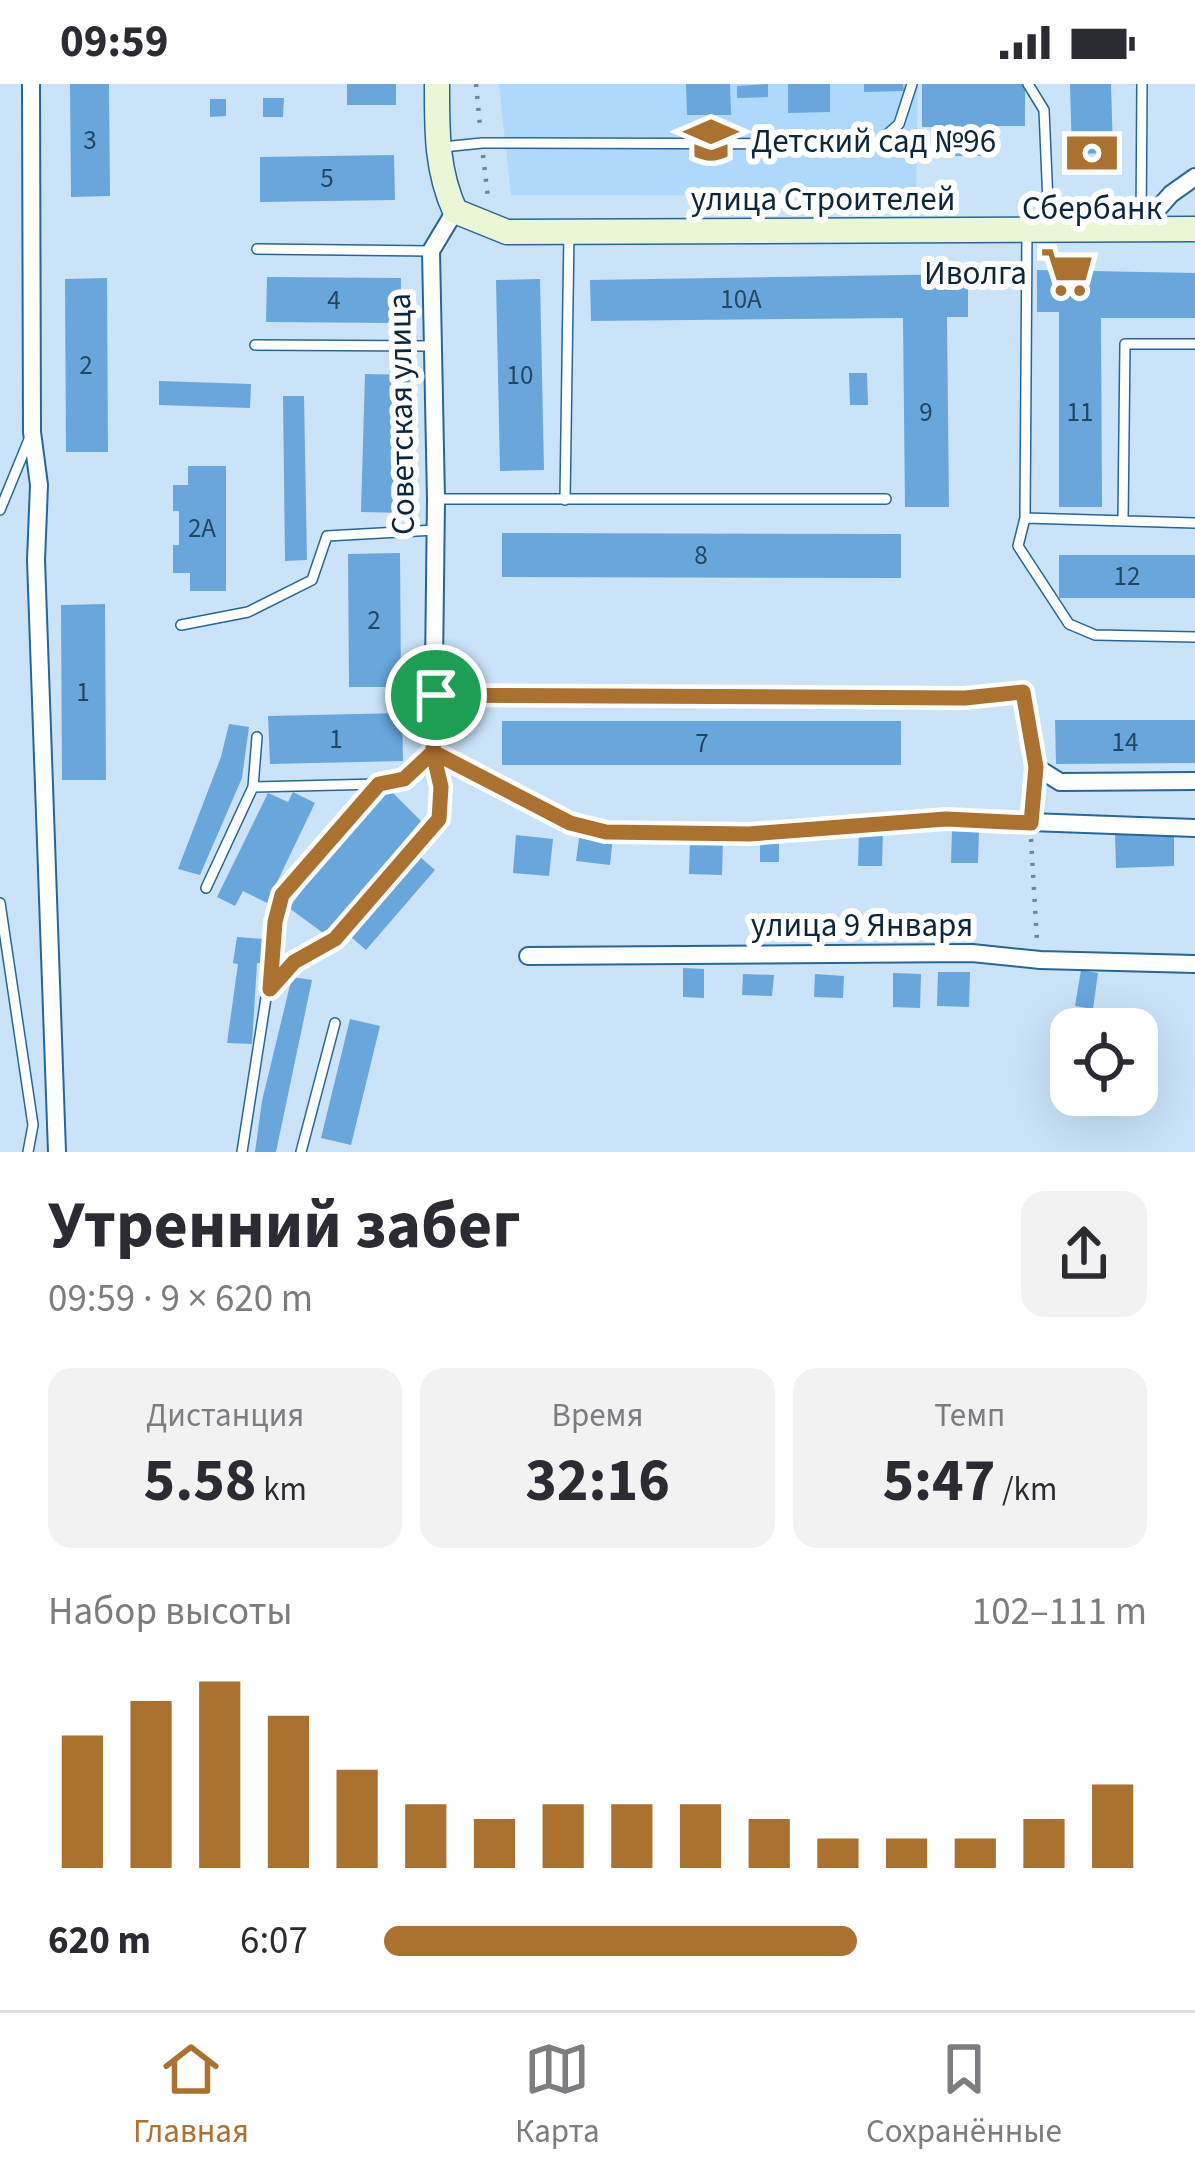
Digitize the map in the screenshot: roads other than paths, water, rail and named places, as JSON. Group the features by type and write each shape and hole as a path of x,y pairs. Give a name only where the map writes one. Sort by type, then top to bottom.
{"main road":[{"path":"437,84 437,147 443,184 455,211"},
{"name":"улица Строителей","path":"455,211 507,232 1195,229"}],"street":[{"path":"31,84 32,432 39,485 36,560 57,1152"},
{"path":"1141,228 1195,177"},
{"name":"Советская улица","path":"433,752 436,499 431,251 455,211"},
{"path":"436,695 965,698 1023,692 1036,767 1060,782 1195,781"},
{"path":"433,752 570,823 606,832 749,834 946,819 1195,828"},
{"name":"улица 9 Января","path":"528,956 972,953 1040,960 1195,964"}],"lane":[{"path":"437,147 482,143 875,144 899,124 912,84"},
{"path":"1028,84 1044,110 1025,518 1018,547 1069,625 1095,635 1195,637"},
{"path":"1141,228 1142,84"},
{"path":"566,500 569,232"},
{"path":"257,249 431,251"},
{"path":"1123,521 1125,344 1195,344"},
{"path":"255,345 431,346"},
{"path":"0,510 32,432"},
{"path":"436,499 886,499"},
{"path":"1025,518 1195,523"},
{"path":"181,625 248,613 312,580 327,536 435,530"},
{"path":"206,888 253,787 257,737"},
{"path":"253,787 379,784 404,779 433,752"},
{"path":"270,989 294,962 335,939 439,819 441,787 433,752"},
{"path":"242,1152 282,895 379,784"},
{"path":"0,903 33,1125 28,1152"},
{"path":"301,1152 335,1023"}],"place":[{"name":"Детский сад №96","path":"711,140"},
{"name":"Сбербанк","path":"1092,153"},
{"name":"Иволга","path":"1067,272"}]}
